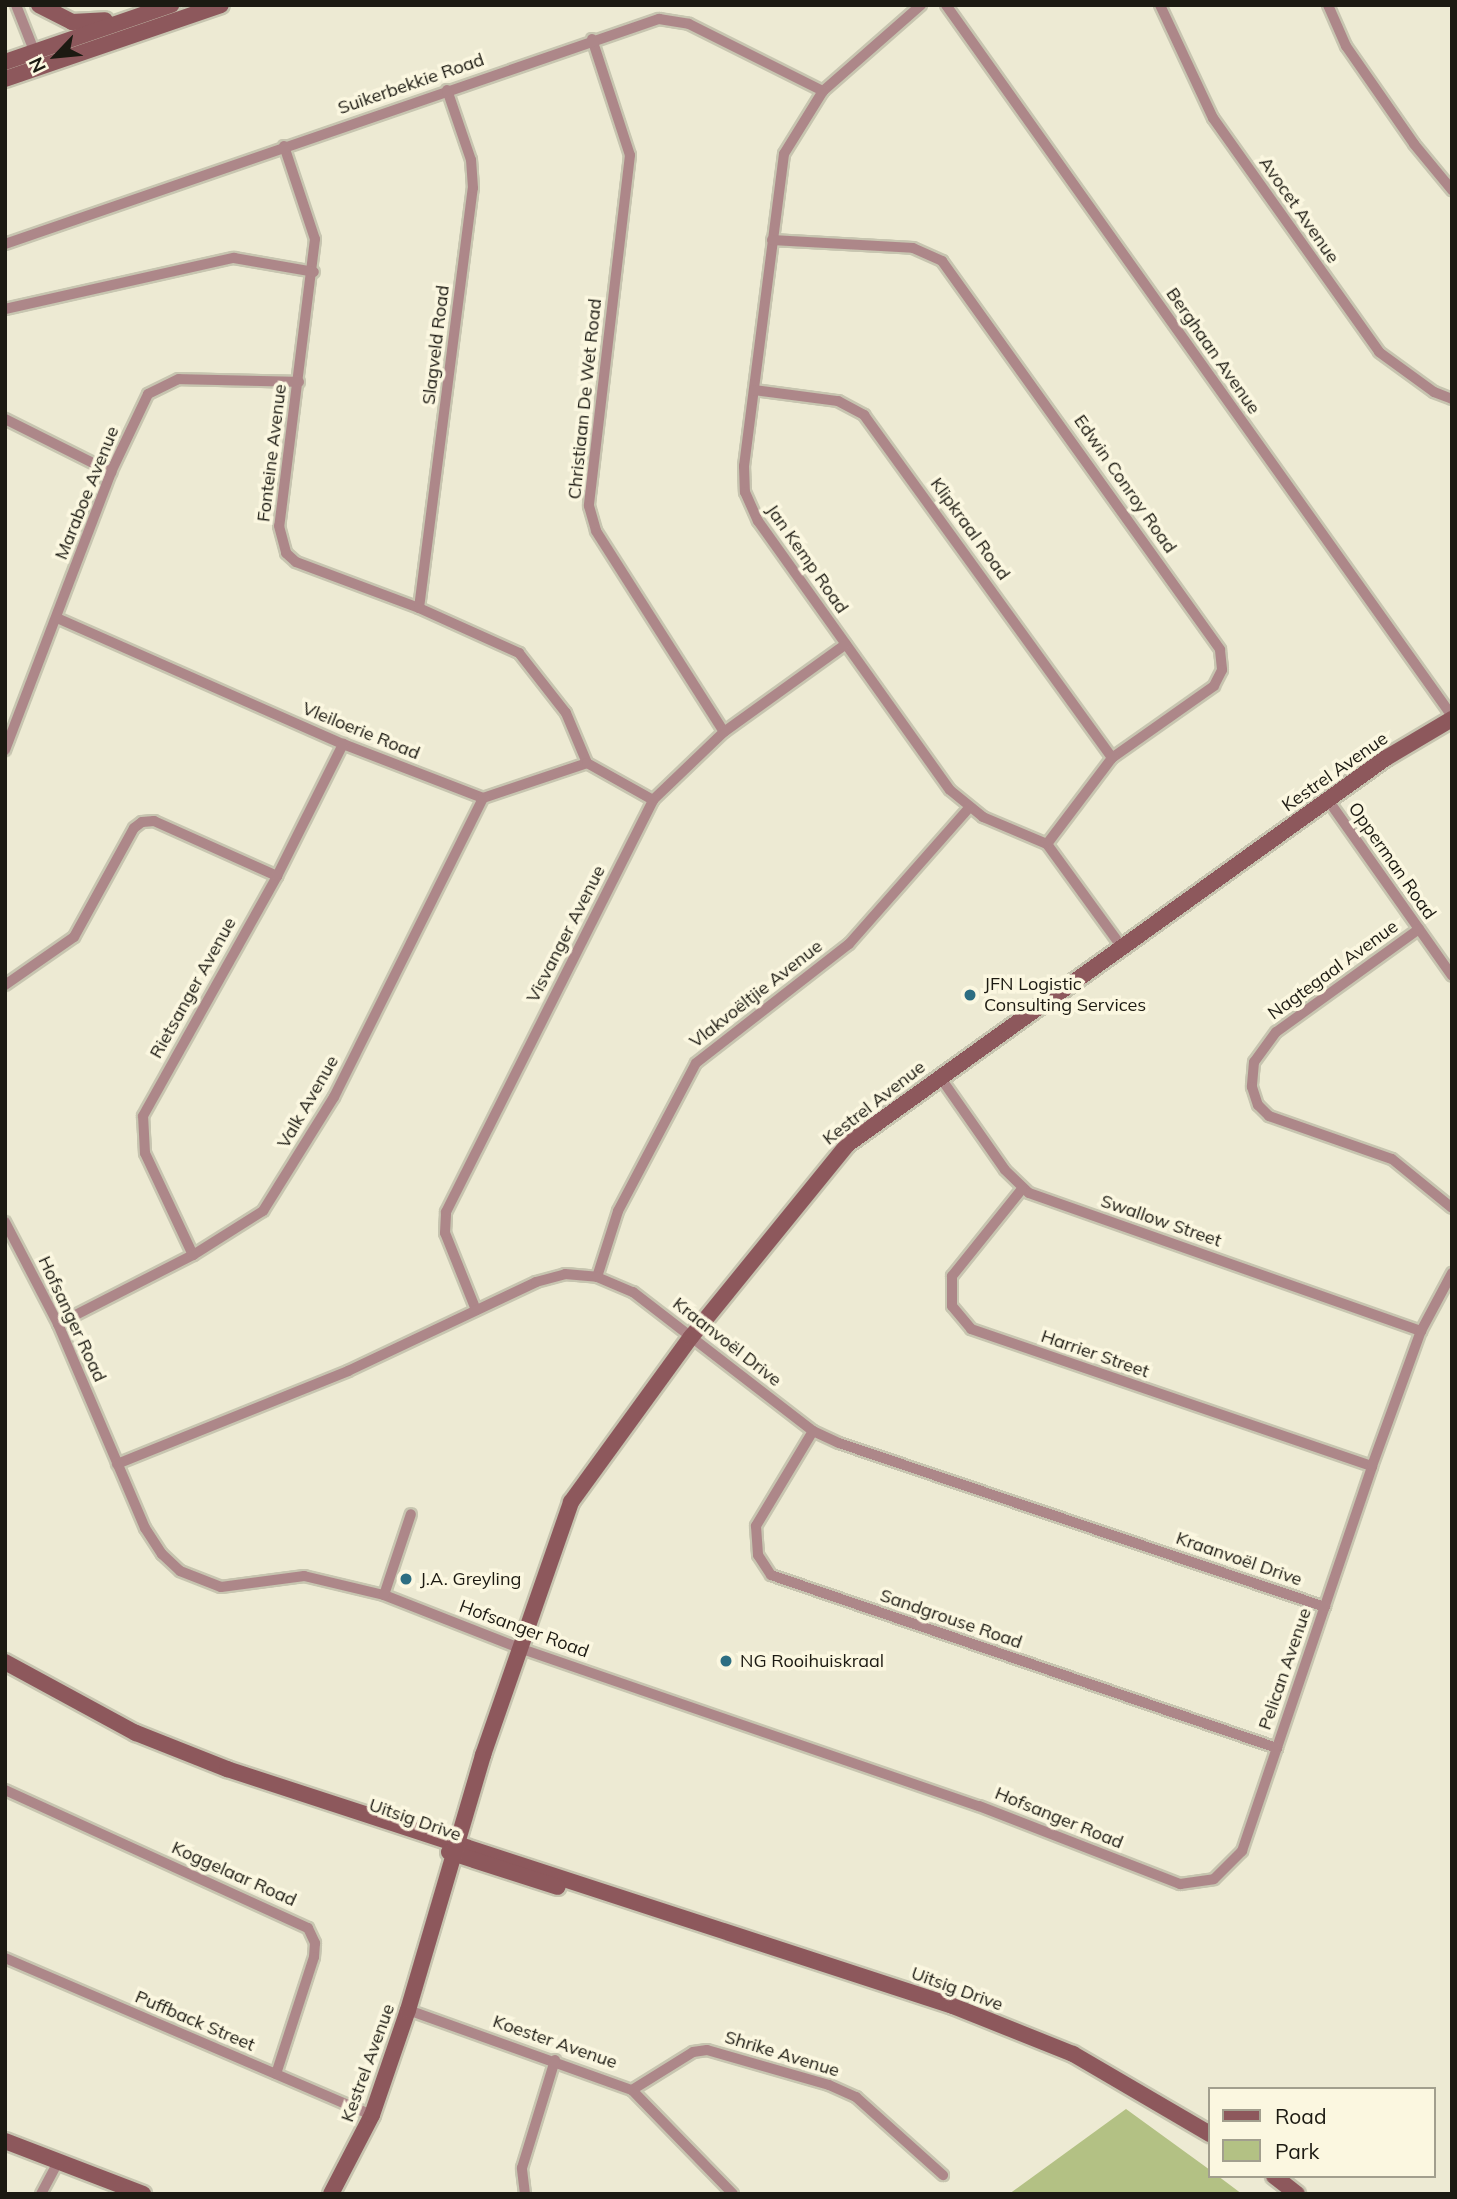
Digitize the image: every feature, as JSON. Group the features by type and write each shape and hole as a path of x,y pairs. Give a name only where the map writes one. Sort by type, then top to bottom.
{"street":[{"path":"16,5 37,60"},
{"path":"39,5 53,15 84,23 155,5"},
{"path":"5,79 37,60 170,5"},
{"path":"5,62 37,60 221,5"},
{"name":"Jan Kemp Road","path":"921,5 823,91 785,154 744,466 747,501 846,644 968,809 1047,844"},
{"name":"Berghaan Avenue","path":"946,5 1452,717"},
{"name":"Avocet Avenue","path":"1160,5 1213,118 1379,352 1434,392 1452,399"},
{"path":"1328,5 1346,46 1414,144 1452,190"},
{"name":"Suikerbekkie Road","path":"5,244 651,20 682,21 823,91"},
{"name":"Christiaan De Wet Road","path":"592,39 624,129 629,169 589,506 596,531 724,732"},
{"name":"Slagveld Road","path":"419,608 473,188 471,160 447,90"},
{"name":"Fonteine Avenue","path":"284,146 312,225 314,272 279,526 286,553 296,562 491,636 528,661 566,713 587,763"},
{"name":"Edwin Conroy Road","path":"772,240 913,248 942,261 1216,643 1223,663 1214,686 1112,758 1047,844"},
{"path":"5,309 234,258 314,272"},
{"name":"Maraboe Avenue","path":"5,750 111,472 148,394 159,385 179,380 299,382"},
{"name":"Klipkraal Road","path":"754,390 838,401 864,415 1112,758"},
{"path":"5,419 111,472"},
{"name":"Vleiloerie Road","path":"57,618 342,744 483,798"},
{"name":"Visvanger Avenue","path":"476,1310 445,1233 446,1212 653,800 724,732 846,644"},
{"name":"Kestrel Avenue","path":"331,2194 372,2115 418,1981 430,1958 458,1850 496,1726 572,1499 691,1338 834,1158 940,1077 1121,946 1328,800 1452,717"},
{"name":"Rietsanger Avenue","path":"193,1255 145,1153 140,1126 145,1109 276,876 342,744"},
{"path":"483,798 587,763 653,800"},
{"name":"Valk Avenue","path":"58,1324 193,1255 248,1223 268,1204 334,1097 483,798"},
{"name":"Opperman Road","path":"1328,800 1452,976"},
{"name":"Vlakvoëltjie Avenue","path":"597,1277 618,1211 696,1063 849,944 968,809"},
{"path":"5,985 74,937 134,828 142,822 154,821 276,876"},
{"path":"1047,844 1121,946"},
{"name":"Nagtegaal Avenue","path":"1419,929 1276,1032 1254,1062 1252,1087 1258,1105 1269,1116 1392,1158 1452,1208"},
{"path":"940,1077 1022,1189"},
{"name":"Swallow Street","path":"1022,1189 1421,1331"},
{"name":"Harrier Street","path":"1022,1189 952,1276 952,1306 971,1329 1372,1466"},
{"name":"Hofsanger Road","path":"5,1222 58,1324 117,1464 162,1554 203,1583 242,1586 304,1576 384,1595 522,1649 979,1806 1180,1884"},
{"name":"Pelican Avenue","path":"1180,1884 1214,1879 1242,1851 1372,1466 1421,1331 1452,1273"},
{"name":"Kraanvoël Drive","path":"117,1464 348,1371 536,1282 565,1274 597,1277 633,1292 813,1431 1325,1607"},
{"name":"Sandgrouse Road","path":"813,1431 756,1527 758,1555 771,1575 1277,1748"},
{"path":"384,1595 411,1514"},
{"name":"Uitsig Drive","path":"5,1662 113,1722 227,1769 244,1780 594,1898 675,1916 953,2006 1049,2045 1156,2099 1208,2133"},
{"name":"Koggelaar Road","path":"5,1790 307,1928 315,1943 314,1956 276,2074"},
{"name":"Puffback Street","path":"5,1958 372,2115"},
{"name":"Koester Avenue","path":"408,2010 555,2060 632,2090 733,2194"},
{"name":"Shrike Avenue","path":"632,2090 692,2052 707,2050 829,2085 856,2097 943,2175"},
{"path":"525,2194 522,2168 555,2060"},
{"path":"5,2141 57,2164 143,2194"},
{"path":"41,2194 57,2164"},
{"path":"1277,2178 1297,2194"}],"green space":[{"path":"1126,2109 1208,2169 1208,2178 1221,2178 1242,2194 1009,2194"}],"place":[{"name":"JFN Logistic Consulting Services","path":"970,995"},
{"name":"J.A. Greyling","path":"406,1579"},
{"name":"NG Rooihuiskraal","path":"726,1661"}]}
